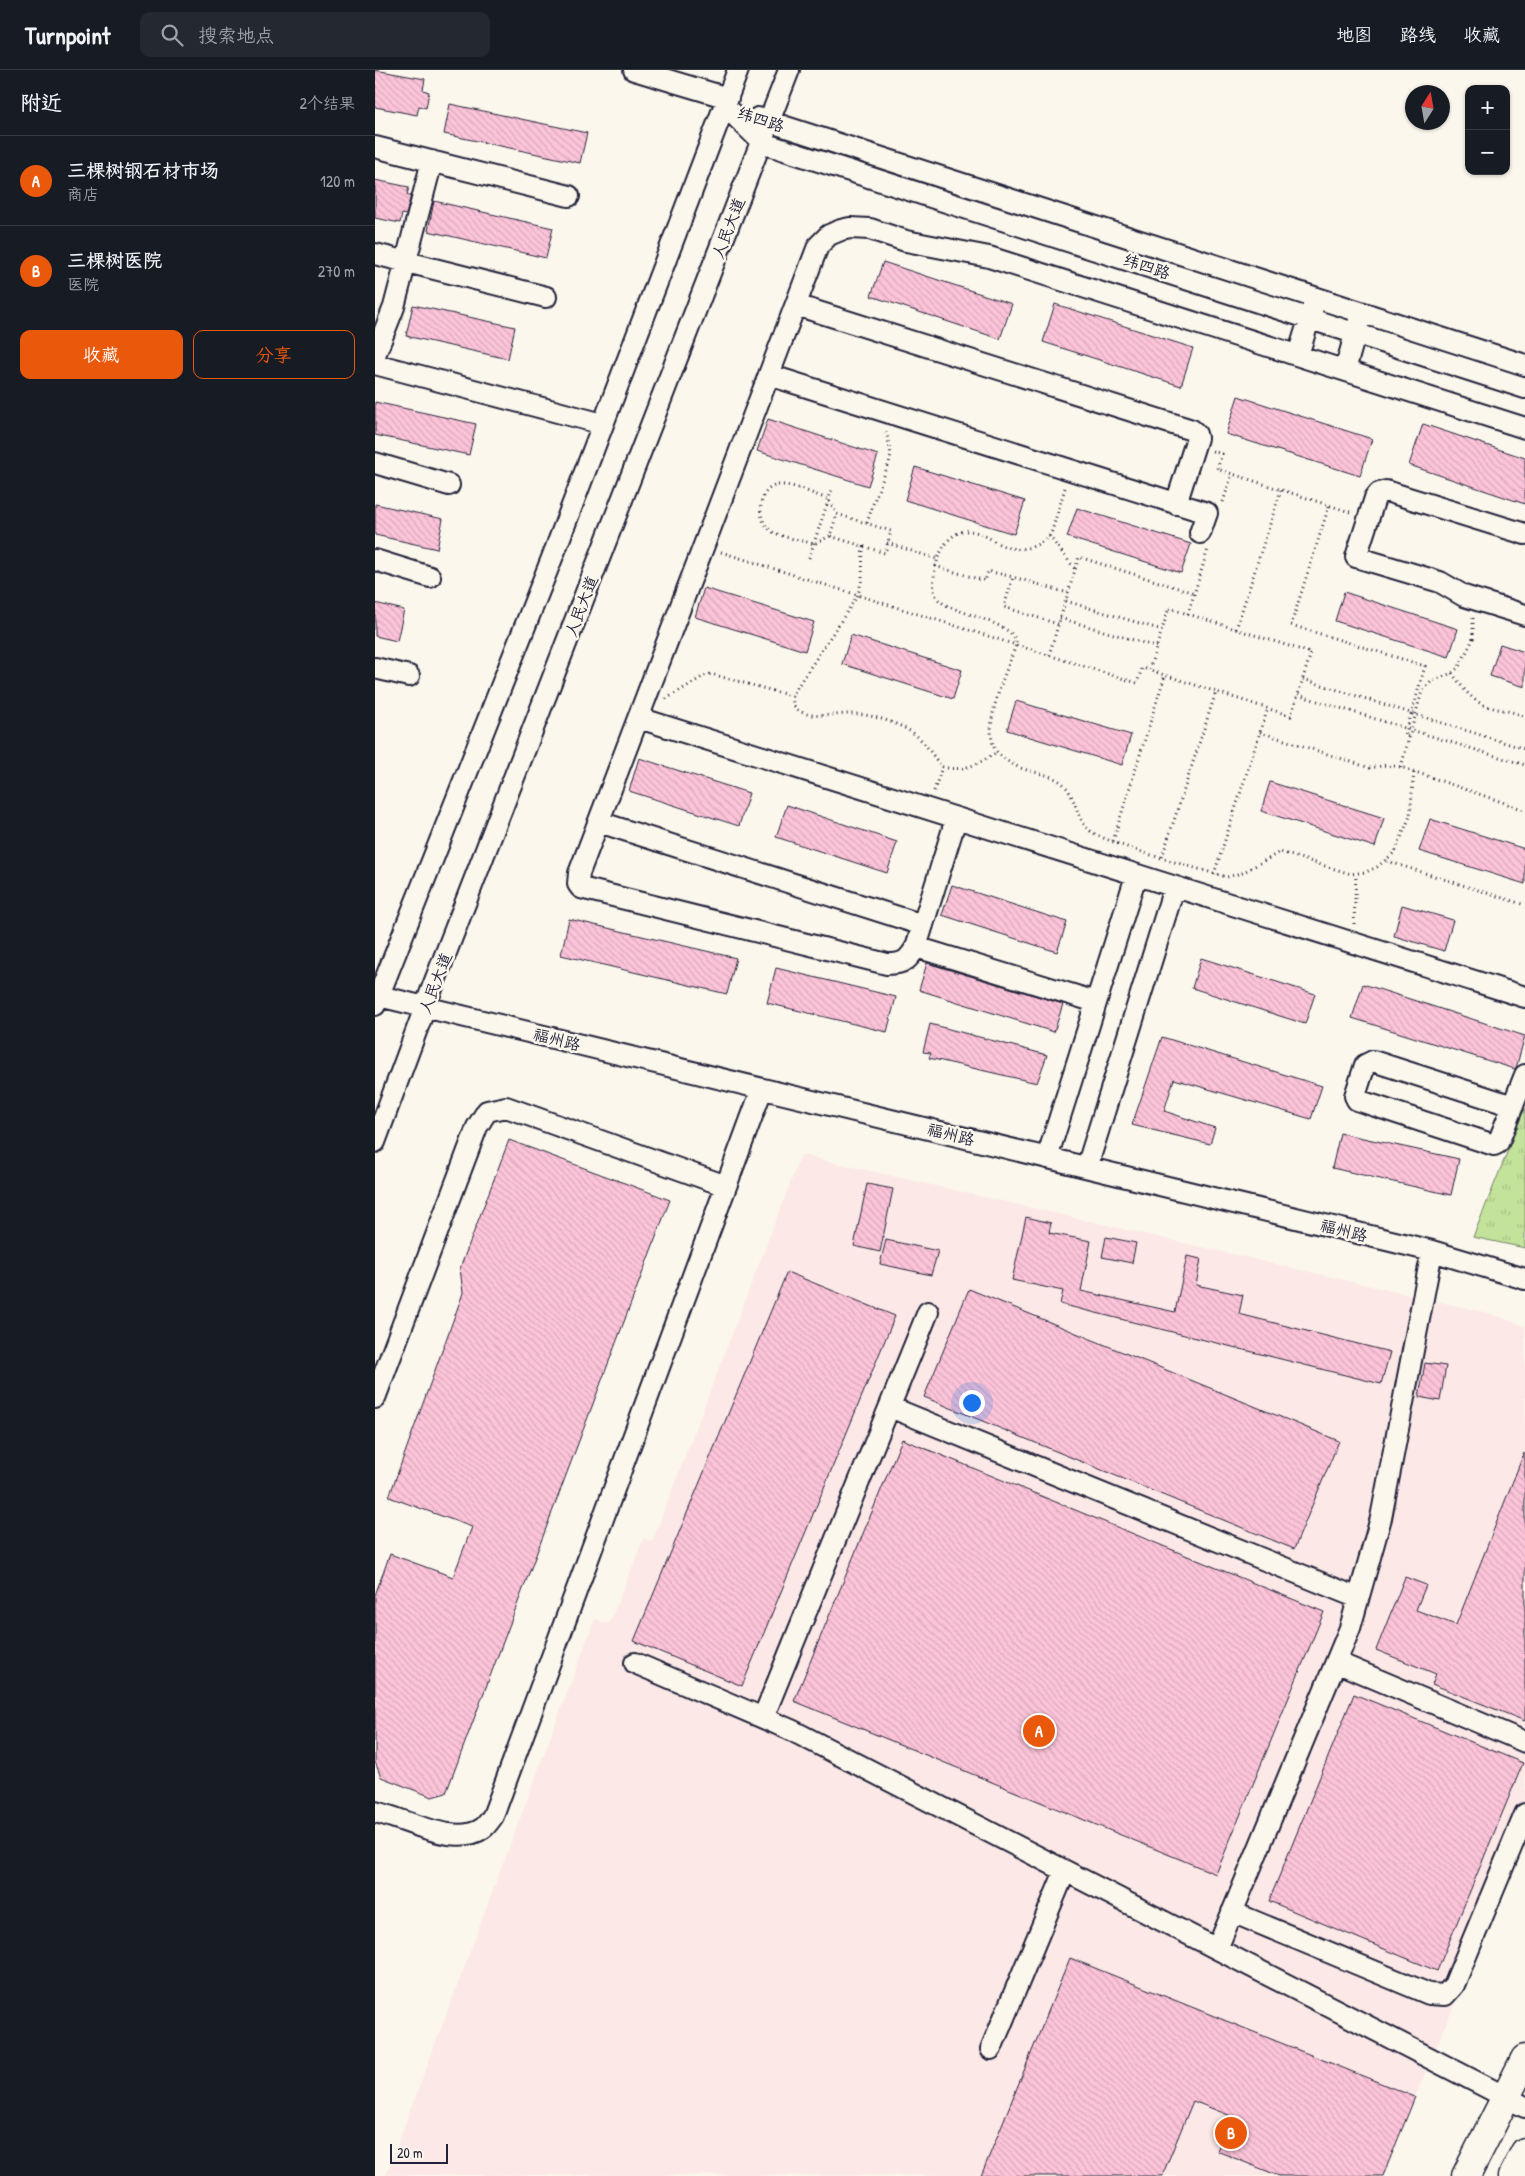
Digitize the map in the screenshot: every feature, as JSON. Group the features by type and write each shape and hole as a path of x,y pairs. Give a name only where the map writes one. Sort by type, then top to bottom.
{"highway":[{"path":"1466,2176 1516,2102 1525,2059"},
{"path":"1513,2176 1525,2152"}],"street":[{"path":"634,70 726,102"},
{"path":"376,998 603,424 738,70"},
{"name":"人民大道","path":"375,1142 425,1007 789,70"},
{"name":"纬四路","path":"726,102 769,122 1525,365"},
{"name":"纬四路","path":"726,102 762,142 1525,388"},
{"path":"375,147 569,196"},
{"path":"375,355 394,308 432,161"},
{"path":"956,819 916,947 907,962 900,964 887,964 581,888 578,884 579,872 821,240 829,235 850,228 870,229 906,241 989,257 1525,428"},
{"path":"375,254 545,297"},
{"path":"1298,355 1315,298"},
{"path":"795,305 1192,430 1197,434 1195,446 1176,504"},
{"path":"1345,370 1362,312"},
{"path":"375,364 603,424"},
{"path":"769,375 1207,513 1200,534"},
{"path":"375,463 449,485"},
{"path":"1525,534 1386,491 1379,493 1375,498 1356,557 1440,582 1472,598 1525,615"},
{"path":"375,560 430,577"},
{"path":"375,668 409,676"},
{"path":"639,718 1525,998"},
{"path":"599,822 923,925"},
{"path":"1047,1158 1096,1002 1145,879"},
{"path":"1087,1168 1174,888"},
{"path":"916,947 1096,1002"},
{"name":"福州路","path":"376,998 425,1007 1432,1251 1525,1279"},
{"path":"1513,1106 1373,1061 1365,1065 1355,1096 1357,1100 1489,1145 1497,1143 1513,1106 1525,1075"},
{"path":"375,1812 391,1815 434,1831 466,1834 483,1828 493,1816 762,1089"},
{"path":"375,1398 477,1126 487,1111 506,1107 726,1186"},
{"path":"1217,1949 1350,1628 1381,1518 1432,1251"},
{"path":"763,1718 929,1312"},
{"path":"890,1407 1358,1598"},
{"path":"1336,1662 1525,1742"},
{"path":"635,1663 791,1730 1516,2102"},
{"path":"1232,1912 1429,1994 1445,1995 1453,1985 1525,1814"},
{"path":"991,2049 1065,1871"}],"path":[{"path":"867,524 891,454 886,428 871,407"},
{"path":"1195,446 1221,454 1217,469 1368,518"},
{"path":"1071,470 1046,540 1030,548 1008,548 979,533 964,531 946,542 937,558 933,583 939,600 947,606 1001,626 1013,633 1016,640 992,721 991,737 997,752 1018,767 1061,782 1073,798 1082,821 1088,830 1113,841 1227,877 1234,876 1280,852 1356,874 1377,867 1395,852 1410,816 1414,771"},
{"path":"784,485 828,499 837,514 867,524 891,531 885,552 830,536 814,544 773,532 765,524 760,506 763,496 768,490 775,486 784,485"},
{"path":"809,558 832,489"},
{"path":"1235,629 1281,490"},
{"path":"1329,506 1291,625 1425,666 1405,736 1409,737"},
{"path":"830,536 837,514"},
{"path":"1049,536 1075,570"},
{"path":"887,543 937,558"},
{"path":"863,546 862,578 858,595 792,696 792,703 796,710 804,714 859,714 884,720 908,730 918,737 942,767 964,770 982,762 997,752"},
{"path":"704,547 1137,683 1142,668 1291,716 1311,654 1169,608 1149,670"},
{"path":"1049,655 1079,557 1194,594"},
{"path":"935,566 985,581 988,571 1068,593"},
{"path":"1013,577 1003,607 1058,624"},
{"path":"1401,767 1422,691 1426,685 1459,668 1473,639 1472,598"},
{"path":"1065,601 1162,630"},
{"path":"1060,618 1157,647"},
{"path":"1452,673 1463,688 1481,703 1489,707 1516,712 1525,717"},
{"path":"639,718 679,690 703,676 711,674 792,696"},
{"path":"1113,841 1165,675"},
{"path":"1303,679 1525,749"},
{"path":"1145,879 1162,857 1216,692"},
{"path":"1298,695 1525,765"},
{"path":"1214,874 1268,708"},
{"path":"1260,732 1371,768 1387,765 1401,767 1525,809"},
{"path":"1386,861 1525,905"},
{"path":"1353,944 1356,874"}],"shaded area":[{"path":"801,1155 1488,1313 1525,1326 1525,1837 1415,2097 1230,2024 1199,2103 1348,2162 1342,2176 386,2175 595,1619 609,1624 644,1538 652,1542"}],"green space":[{"path":"1525,1108 1525,1248 1473,1237"}],"building":[{"path":"375,70 425,79 423,90 429,92 426,108 419,106 417,115 375,107"},
{"path":"450,104 587,133 580,163 444,134"},
{"path":"375,180 409,187 407,195 411,195 406,215 402,214 400,223 375,218"},
{"path":"434,201 553,228 546,258 428,231"},
{"path":"883,262 1012,304 1000,339 871,296"},
{"path":"1055,304 1193,348 1181,386 1043,342"},
{"path":"413,305 515,327 508,359 406,336"},
{"path":"1238,396 1372,439 1360,476 1226,434"},
{"path":"375,402 476,424 469,455 375,435"},
{"path":"768,419 878,455 868,486 757,451"},
{"path":"1423,424 1525,458 1525,504 1409,465"},
{"path":"915,467 1025,501 1014,534 905,500"},
{"path":"375,504 443,519 437,549 375,535"},
{"path":"1077,508 1191,544 1181,573 1067,537"},
{"path":"704,588 814,622 805,651 695,617"},
{"path":"1344,592 1458,629 1449,657 1335,621"},
{"path":"375,603 404,610 397,641 375,636"},
{"path":"851,635 962,670 953,699 842,664"},
{"path":"1500,644 1525,652 1525,687 1490,676"},
{"path":"1016,701 1131,735 1122,765 1007,730"},
{"path":"639,758 749,793 739,826 629,791"},
{"path":"1270,782 1384,818 1375,847 1261,811"},
{"path":"787,805 897,842 887,873 776,837"},
{"path":"1430,819 1525,849 1525,884 1419,851"},
{"path":"952,885 1067,922 1057,952 942,915"},
{"path":"1402,905 1453,920 1444,951 1394,936"},
{"path":"569,919 736,958 727,994 561,955"},
{"path":"1201,958 1315,994 1305,1024 1192,988"},
{"path":"927,963 1063,1004 1054,1032 919,990"},
{"path":"776,968 896,997 887,1032 767,1003"},
{"path":"1363,984 1525,1036 1516,1068 1352,1018"},
{"path":"930,1024 1047,1055 1037,1083 929,1058 931,1053 923,1052"},
{"path":"1162,1037 1322,1086 1311,1119 1174,1079 1164,1111 1215,1128 1210,1144 1132,1125"},
{"path":"1340,1133 1459,1159 1451,1195 1332,1168"},
{"path":"509,1140 670,1200 446,1793 432,1797 381,1777 375,1762 375,1595 390,1554 453,1577 472,1527 389,1497 463,1293 460,1268"},
{"path":"867,1184 893,1189 880,1252 854,1246"},
{"path":"1026,1217 1051,1223 1049,1233 1091,1241 1081,1291 1175,1312 1187,1256 1201,1259 1196,1285 1243,1295 1239,1314 1390,1352 1381,1384 1060,1304 1063,1291 1012,1280"},
{"path":"1106,1237 1136,1243 1132,1263 1102,1257"},
{"path":"886,1240 938,1251 931,1275 880,1264"},
{"path":"787,1272 895,1316 742,1686 634,1641"},
{"path":"969,1289 1339,1441 1294,1549 924,1397"},
{"path":"1425,1363 1446,1366 1440,1401 1419,1397"},
{"path":"902,1439 1324,1612 1216,1874 794,1701"},
{"path":"1524,1453 1525,1721 1432,1684 1436,1674 1376,1650 1405,1577 1426,1585 1416,1610 1456,1625"},
{"path":"1354,1694 1523,1763 1437,1971 1269,1901"},
{"path":"1070,1958 1415,2097 1383,2176 1279,2176 1217,2151 1231,2116 1193,2101 1162,2176 981,2176"}],"place":[{"name":"三棵树钢石材市场","path":"1039,1731"},
{"name":"三棵树医院","path":"1231,2133"}]}
